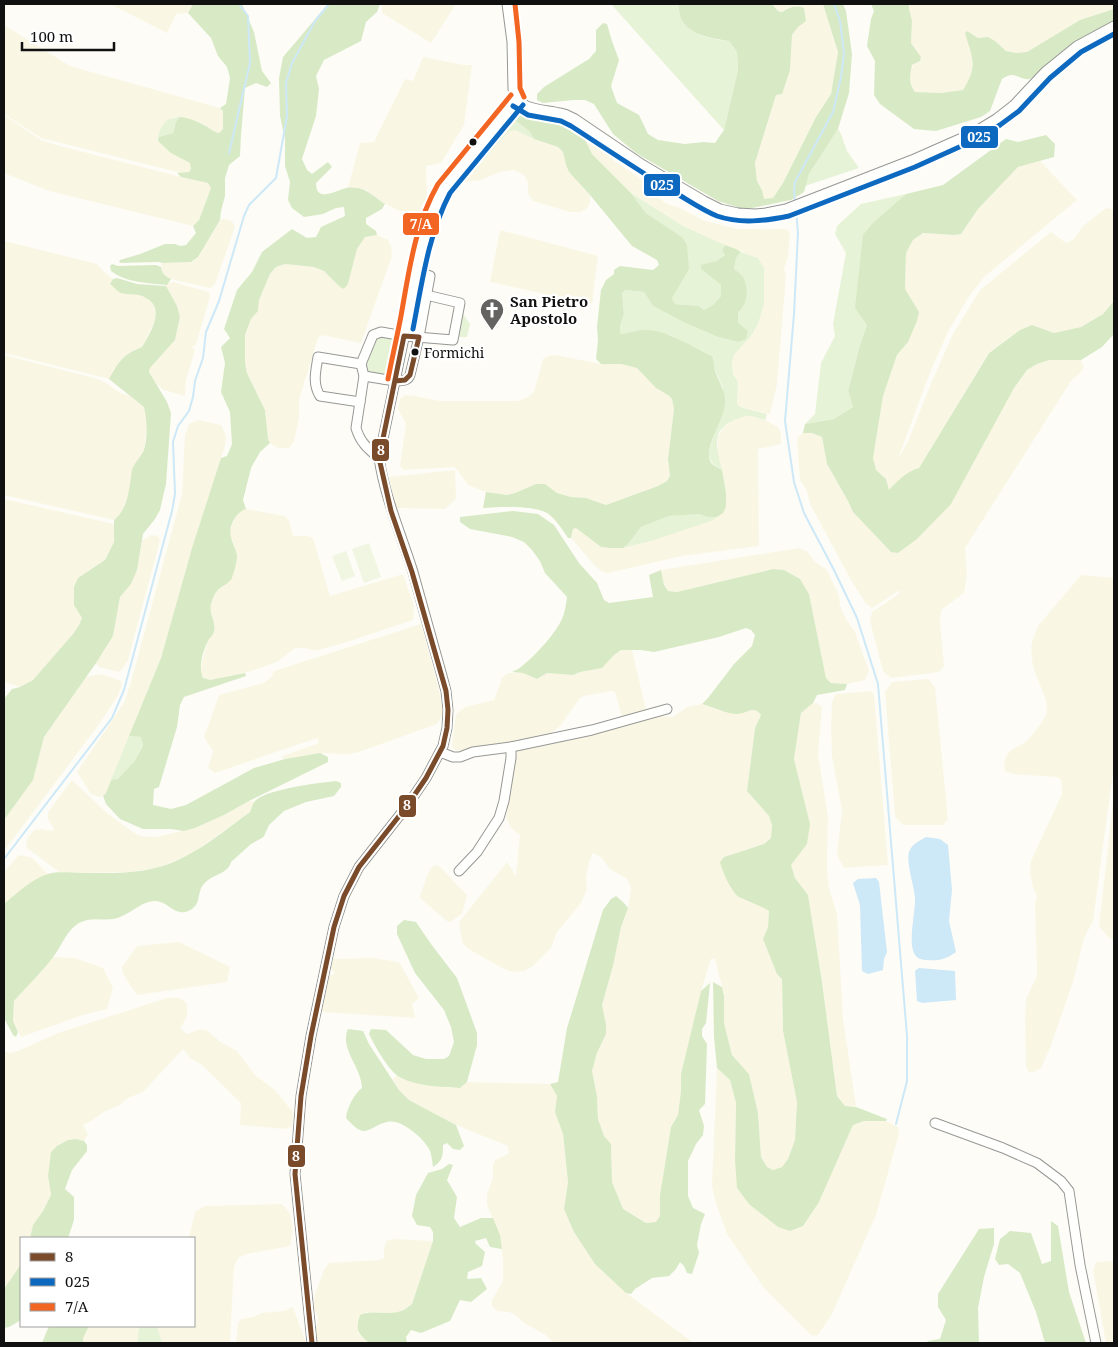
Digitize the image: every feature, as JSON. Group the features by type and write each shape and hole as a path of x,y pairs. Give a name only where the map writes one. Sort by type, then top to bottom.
{"street":[{"path":"507,4 512,42 513,89 517,100 530,108 563,114 576,119 642,165 704,201 720,209 738,213 766,214 786,209 942,148 973,133 1014,105 1045,72 1077,46 1114,26"},
{"path":"312,1343 296,1189 296,1158 302,1088 332,936 341,904 353,877 426,778 440,752 448,720 446,691 412,572 391,511 379,458 417,271 430,219 437,200 450,181 517,100"},
{"path":"364,376 395,381 408,379 410,376 430,276 417,271"},
{"path":"379,458 365,446 358,436 356,428 364,376 361,364 373,335 381,332 453,340 460,303 426,295"},
{"path":"360,402 320,396 315,384 315,375 318,357 361,364"},
{"path":"440,752 453,757 478,751 511,747 592,730 667,709"},
{"path":"460,871 477,852 499,818 504,801 511,747"},
{"path":"935,1123 1003,1148 1037,1163 1061,1181 1069,1191 1080,1265 1096,1343"}],"shaded area":[{"path":"110,4 193,4 188,13 176,14 167,33"},
{"path":"382,4 456,4 431,43 382,13"},
{"path":"772,4 823,4 838,52 831,94 816,117 773,199 763,199 762,190 757,181 755,163 776,95 790,70 792,35 798,27 798,6 791,7 782,12 778,11"},
{"path":"909,4 1114,4 1114,9 1080,20 1028,52 1016,53 1006,51 995,41 978,38 967,31 965,34 973,58 973,70 970,79 963,90 941,93 915,92 910,86 910,75 913,65 920,61 918,52 911,43 912,21"},
{"path":"4,25 70,66 220,108 223,111 223,129 219,133 205,125 179,117 171,118 172,153 190,163 191,166 189,172 181,173 41,138 4,114"},
{"path":"423,57 472,65 464,125 441,163 426,166 427,197 419,211 400,211 385,204 368,191 360,188 348,188 360,143 374,142 405,79 413,81"},
{"path":"4,115 41,140 53,144 209,183 211,188 199,220 193,226 49,191 4,173"},
{"path":"515,130 558,147 563,152 569,172 590,195 590,203 587,208 581,212 570,212 533,201 528,194 528,182 523,174 513,170 500,172 481,180 465,182 463,178 483,161 508,132"},
{"path":"591,140 599,143 614,161 649,184 655,195 667,204 678,207 705,221 738,229 786,229 790,233 788,257 784,269 786,276 777,384 770,414 740,407 737,404 738,382 733,374 732,362 734,355 751,336 758,324 758,258 683,226 631,193 592,154 587,144"},
{"path":"1040,161 1077,200 983,278 968,298 949,330 931,370 898,459 908,441 953,334 980,290 1051,232 1066,243 1074,239 1083,226 1106,208 1112,209 1114,214 1114,301 1103,314 1081,327 1054,333 1032,325 1020,330 989,352 919,468 889,491 886,479 876,470 873,458 883,396 897,355 908,342 905,289 906,253 913,240 923,233 961,234 978,209 1018,167"},
{"path":"220,220 232,221 235,227 215,284 211,288 165,276 162,272 162,263 192,262 198,257"},
{"path":"500,230 598,256 592,304 490,282"},
{"path":"377,235 388,240 392,256 361,343 322,335 318,338 299,400 299,418 294,442 289,448 278,448 270,443 268,439 265,410 247,373 245,363 245,335 251,319 258,311 259,300 270,274 276,267 285,264 314,267 324,271 340,287 348,284 357,249 365,237"},
{"path":"4,241 97,264 113,279 111,284 149,299 154,306 157,317 142,347 132,351 120,360 109,379 4,353"},
{"path":"173,282 209,292 210,296 196,345 192,347 195,350 186,380 185,396 164,390 154,382 149,372 150,368 175,340 180,317 177,306 166,286 168,283"},
{"path":"4,355 98,379 120,393 130,396 144,407 147,425 144,450 133,468 129,493 122,512 114,520 4,495"},
{"path":"555,355 601,364 621,364 637,368 656,388 672,399 674,409 668,459 670,476 667,481 606,505 586,498 571,497 557,493 536,484 507,495 486,492 468,485 455,467 404,470 400,466 406,424 398,409 400,399 405,395 440,401 518,401 534,392 543,359"},
{"path":"1049,360 1081,360 1084,368 1071,381 965,548 967,576 964,593 941,610 940,621 944,666 939,672 891,678 883,671 870,621 872,612 899,594 900,590 872,608 866,604 810,504 807,491 800,480 797,438 803,433 812,433 822,437 827,464 853,512 891,552 1027,370"},
{"path":"750,416 765,420 778,427 781,433 781,444 758,449 759,546 682,556 608,573 595,566 571,538 573,529 576,528 601,547 623,548 651,541 722,470 718,454 718,436 724,427 736,418"},
{"path":"198,420 221,425 226,436 225,446 192,548 161,658 106,793 99,797 91,794 77,772 124,703 182,494 185,435 189,424"},
{"path":"455,470 456,499 445,509 396,508 389,477"},
{"path":"4,499 114,524 114,542 105,560 78,578 74,605 82,618 79,625 33,680 20,687 4,682"},
{"path":"246,509 285,516 289,521 293,536 313,538 330,596 403,574 414,606 413,620 315,651 295,648 277,662 245,673 210,680 203,678 201,672 202,662 208,640 214,632 215,626 210,608 211,602 217,591 228,582 237,555 230,531 236,514"},
{"path":"151,535 158,536 160,540 128,660 118,672 99,667 96,663 113,636 120,597 131,584 137,570 142,541"},
{"path":"799,548 808,552 814,561 827,570 839,596 840,606 855,632 869,671 865,680 847,684 831,683 826,678 809,594 800,579 784,570 773,569 677,592 668,591 664,585 661,570"},
{"path":"1081,575 1114,578 1114,765 1093,921 1084,938 1073,982 1050,1048 1041,1068 1034,1072 1029,1072 1026,1066 1026,999 1037,976 1035,904 1037,896 1030,873 1031,861 1062,794 1062,787 1061,780 1057,777 1013,774 1005,771 1004,767 1005,758 1010,751 1027,741 1047,713 1046,700 1033,667 1031,648 1038,626"},
{"path":"421,624 439,690 443,714 437,724 359,752 347,754 320,753 285,759 280,757 319,743 317,738 215,773 208,768 213,751 204,737 219,695 263,683 271,678 274,671"},
{"path":"621,650 632,650 647,714 623,721 615,692 584,696 580,698 560,726 542,738 459,751 453,749 456,714 465,707 494,700 502,678 508,673 523,673 537,679 547,673 573,675 602,668"},
{"path":"101,674 121,681 122,685 118,695 102,720 4,851 4,820 33,780 44,737 86,677"},
{"path":"928,679 935,687 948,819 943,825 903,825 895,817 885,692 892,682"},
{"path":"870,691 874,694 888,865 844,868 837,855 842,811 832,756 832,702 836,694"},
{"path":"813,703 817,703 822,707 818,754 828,817 827,868 829,888 837,914 843,1019 856,1106 845,1106 837,1096 808,895 795,878 791,865 796,858 810,824 794,759 801,713"},
{"path":"702,704 723,711 754,709 759,711 761,715 755,728 747,791 769,816 772,825 771,838 764,844 724,857 738,896 769,911 768,927 763,939 782,979 783,1031 797,1102 795,1140 788,1159 782,1167 773,1170 767,1167 761,1157 758,1113 749,1074 732,1055 724,1023 724,995 715,959 711,959 701,991 681,1074 678,1115 671,1127 660,1195 660,1216 656,1222 646,1223 623,1209 612,1182 611,1144 604,1136 598,1119 597,1096 592,1071 597,1053 606,1034 602,1005 621,927 628,908 631,888 627,879 610,869 601,857 593,853 586,878 587,889 581,903 557,932 551,948 533,966 524,971 513,972 502,968 467,948 462,942 459,922 507,862 516,876 520,835 512,829 506,818 515,756 518,751 657,716 673,717 687,707"},
{"path":"72,780 107,813 140,836 156,837 195,828 249,801 255,802 250,812 190,855 156,868 129,872 59,872 27,848 26,844 34,830 52,831 54,829 48,819 48,812"},
{"path":"1114,793 1114,941 1099,926"},
{"path":"21,855 32,858 48,874 36,879 4,904 4,872"},
{"path":"434,865 439,866 467,895 462,914 450,922 421,899 420,896 427,876"},
{"path":"179,942 230,967 227,982 137,995 123,974 122,967 137,946"},
{"path":"53,957 75,958 103,968 113,988 107,1009 83,1015 21,1037 13,1021 14,1001"},
{"path":"372,958 399,962 419,998 412,1004 415,1018 323,1012 328,976 334,974 331,968 333,959"},
{"path":"167,998 178,998 187,1004 187,1016 181,1027 182,1030 187,1034 198,1030 206,1030 222,1043 237,1051 255,1075 275,1090 292,1111 292,1126 285,1129 240,1125 241,1103 202,1065 190,1058 182,1050 143,1092 128,1098 120,1105 83,1125 88,1134 84,1141 76,1139 48,1176 51,1195 33,1225 30,1237 20,1237 20,1265 4,1289 4,1051 10,1053 18,1051 58,1033"},
{"path":"717,1068 730,1080 736,1103 735,1160 819,1202 853,1125 864,1121 886,1121 898,1127 899,1134 876,1215 832,1314 818,1335 813,1336 809,1333 764,1288 727,1234 712,1186"},
{"path":"397,1075 411,1082 452,1088 460,1088 467,1082 550,1084 557,1096 555,1112 563,1134 568,1182 564,1209 626,1293 694,1343 554,1343 546,1335 524,1323 517,1316 509,1312 497,1311 492,1306 492,1300 503,1281 503,1261 500,1235 487,1205 487,1194 493,1178 495,1160 509,1153 508,1146 456,1125 409,1100 399,1090 393,1079"},
{"path":"281,1204 290,1214 293,1230 290,1246 247,1254 238,1258 234,1267 231,1343 162,1343 157,1327 195,1327 195,1237 189,1237 195,1212 205,1206"},
{"path":"394,1239 433,1241 412,1304 403,1311 396,1313 366,1312 358,1333 369,1343 316,1343 318,1316 313,1307 315,1294 324,1270 329,1263 380,1260 384,1258 386,1241"},
{"path":"1114,1261 1114,1343 1106,1343 1093,1270 1096,1262"},
{"path":"293,1307 306,1343 236,1343 238,1323 241,1319 253,1317 261,1313 284,1311"},
{"path":"88,1327 139,1327 137,1343 83,1343 83,1338"}],"green space":[{"path":"193,4 242,4 254,32 262,71 271,83 267,87 256,83 245,88 240,156 229,165 225,178 225,196 220,220 198,257 191,262 121,263 119,262 120,260 165,244 186,245 196,233 193,226 199,220 211,188 208,183 181,177 177,173 189,172 191,169 190,163 171,153 158,141 159,137 173,133 179,117 195,121 219,133 223,129 223,111 220,108 226,104 230,78 227,67 218,56 211,38 188,13"},
{"path":"328,4 380,4 377,12 366,22 361,41 324,60 316,76 319,89 316,116 302,159 307,170 312,174 328,162 332,167 316,183 319,193 327,194 346,188 358,188 369,192 385,204 382,209 366,218 366,224 376,231 377,235 365,237 357,249 348,284 344,289 324,271 314,267 285,264 276,267 270,274 259,300 258,311 251,319 245,335 245,363 247,373 265,410 270,443 260,452 251,468 243,500 246,509 236,516 232,524 230,533 237,555 236,564 232,578 217,591 212,601 211,609 215,627 213,635 204,649 201,669 203,678 210,680 245,673 246,676 184,697 180,705 177,727 159,787 154,789 153,805 171,809 186,805 254,768 285,759 320,753 328,757 328,762 195,828 184,831 143,829 120,819 106,804 103,796 111,780 118,779 134,762 143,745 141,737 129,736 161,658 192,548 221,458 227,456 232,444 230,412 221,392 225,363 221,347 230,338 224,329 237,290 252,272 262,252 292,229 307,238 316,237 321,227 345,216 344,207 336,208 323,214 304,217 292,208 288,200 290,182 285,166 285,139 280,116 279,78 283,57"},
{"path":"611,4 678,4 680,16 688,28 701,35 729,41 737,52 738,70 724,130"},
{"path":"678,4 772,4 778,11 782,12 793,7 804,8 806,21 792,35 790,70 782,94 776,95 755,163 757,181 764,199 773,198 783,183 816,117 831,94 838,52 823,4 843,4 846,11 852,54 849,93 838,129 809,174 804,192 791,200 752,208 740,208 718,201 636,153 613,134 594,104 585,100 543,103 537,100 537,94 544,87 589,59 596,51 596,30 603,23 607,24 619,60 611,86 617,103 639,115 648,134 658,140 685,144 715,143 724,130 738,70 737,52 729,41 701,35 688,28 680,16"},
{"path":"871,4 909,4 912,21 911,43 921,57 920,61 912,65 910,82 915,92 941,93 963,90 973,67 972,56 965,33 967,31 978,38 988,37 1006,51 1016,53 1027,52 1080,20 1114,9 1114,23 1066,51 1030,79 1014,75 1006,76 1002,79 990,111 981,117 936,131 914,129 880,104 874,95 875,61 867,46 874,11"},
{"path":"520,109 570,126 583,135 592,154 631,193 646,213 682,237 687,245 689,269 672,298 675,304 699,306 704,310 713,305 721,296 721,285 701,269 701,265 716,261 725,255 722,250 725,245 741,252 736,258 734,269 743,277 746,286 746,301 738,312 738,323 748,331 746,339 738,342 718,337 685,323 653,306 644,292 625,290 622,293 624,314 620,333 646,330 662,333 688,344 713,358 715,371 725,400 724,411 709,451 709,458 712,464 722,470 726,493 726,507 723,513 717,517 707,517 699,514 669,516 641,527 623,548 610,548 601,547 576,528 573,529 571,538 568,538 559,524 541,510 515,507 483,508 486,492 507,495 536,484 545,484 557,493 571,497 586,498 606,505 658,486 667,481 670,476 668,459 674,409 672,399 656,388 637,368 621,364 601,364 596,359 601,290 606,280 620,266 653,270 659,265 657,260 632,246 569,172 563,152 558,147 534,139 529,131 512,118 511,113"},
{"path":"511,113 512,118 529,131 534,139 515,130 508,132 483,161 463,178 449,195 447,193"},
{"path":"179,117 173,133 159,137 158,141 160,130 166,121"},
{"path":"838,129 847,151 859,168 805,186 809,174"},
{"path":"1046,135 1055,144 1054,157 1018,167 978,209 961,234 923,233 913,240 906,253 905,289 919,312 908,342 897,355 883,396 873,458 876,470 886,479 889,490 906,474 919,468 989,353 1020,330 1032,325 1054,333 1081,327 1103,314 1114,301 1114,334 1102,347 1081,360 1049,360 1027,370 1014,388 951,504 917,539 898,553 891,552 853,512 827,464 822,437 812,433 803,433 805,424 834,419 853,407 848,391 867,325 855,308 863,235 872,224 906,194 943,185 1006,139 1018,142"},
{"path":"631,193 683,226 725,245 722,250 726,254 716,261 701,266 701,269 721,285 721,296 713,305 704,310 699,306 675,304 672,299 682,237 646,213"},
{"path":"906,194 898,202 848,391 853,407 834,419 805,424 815,414 821,363 835,336 833,324 846,253 835,234 837,226 861,204"},
{"path":"741,252 758,258 764,268 764,304 758,324 751,336 734,355 732,362 733,374 738,382 737,404 740,407 767,414 765,420 746,416 736,419 723,427 718,435 717,443 722,470 712,463 708,454 723,388 714,368 712,356 670,335 634,331 620,333 624,314 622,293 624,290 644,292 653,306 685,323 718,337 738,342 734,269 736,258"},
{"path":"112,264 118,266 156,265 161,267 164,274 171,279 167,285 131,280 111,271 110,266"},
{"path":"117,278 137,284 166,286 177,306 180,317 175,340 150,368 149,372 167,402 171,413 166,484 160,510 143,534 137,570 131,584 120,597 113,636 44,737 33,780 4,820 4,699 12,689 33,680 79,625 82,618 74,605 74,587 78,578 105,560 114,542 114,520 123,510 129,491 132,470 144,450 147,428 144,407 109,379 122,359 142,347 154,325 156,310 148,299 139,295 123,294 118,291 110,284 113,279"},
{"path":"463,314 470,324 467,337 456,337"},
{"path":"377,336 398,337 390,377 368,373 365,364"},
{"path":"513,511 538,514 554,525 579,563 597,583 604,600 609,603 653,597 649,575 661,570 664,585 668,591 677,592 773,569 784,570 800,579 809,594 826,678 831,683 847,684 845,690 817,695 813,703 801,713 794,759 810,824 807,844 791,865 795,878 808,895 837,1096 845,1106 856,1107 887,1119 886,1121 864,1121 853,1125 819,1202 803,1226 790,1231 778,1227 749,1204 737,1188 735,1160 736,1103 730,1080 717,1068 714,1037 713,982 722,987 724,1023 732,1055 749,1074 758,1113 761,1157 767,1167 773,1170 782,1167 788,1159 795,1140 797,1102 783,1031 782,979 777,974 763,939 768,927 769,911 736,895 720,862 724,857 764,844 771,838 772,825 769,816 747,791 755,728 761,715 755,710 740,714 702,704 734,664 752,646 755,635 746,628 719,637 654,652 621,650 602,668 573,675 547,673 537,679 523,673 512,672 533,657 554,633 561,621 567,597 545,573 540,561 524,542 512,537 470,529 460,522 460,517"},
{"path":"699,514 707,517 717,517 711,521 651,541 623,548 641,527 669,516"},
{"path":"369,543 381,577 364,583 352,549"},
{"path":"346,551 355,576 342,581 332,556"},
{"path":"129,736 141,737 143,744 134,762 118,780 111,780"},
{"path":"336,781 341,783 341,787 334,796 306,802 284,811 269,825 262,838 251,844 231,862 225,871 204,884 201,888 197,904 192,909 186,912 176,911 164,903 154,901 145,903 115,919 89,920 75,926 49,962 14,1001 13,1021 18,1032 16,1037 13,1035 4,1018 4,904 19,891 36,879 52,873 128,872 146,870 168,864 181,859 216,837 250,812 255,801 261,797 293,787"},
{"path":"616,896 628,908 621,927 602,1005 606,1034 597,1053 592,1071 597,1096 598,1119 604,1136 611,1144 612,1182 623,1209 646,1223 656,1222 660,1216 660,1195 671,1127 678,1115 681,1074 701,991 710,983 706,1023 702,1029 702,1036 707,1044 705,1104 699,1110 704,1126 703,1135 696,1144 688,1161 688,1196 693,1208 705,1214 697,1245 699,1253 692,1274 687,1273 680,1262 669,1276 652,1278 635,1289 631,1294 626,1293 595,1264 574,1232 564,1209 568,1182 563,1134 555,1112 557,1096 550,1084 558,1082 567,1028 603,910 611,899"},
{"path":"404,920 416,922 457,978 477,1033 477,1045 467,1082 460,1088 419,1084 398,1076 386,1062 369,1034 371,1029 386,1030 413,1055 426,1059 444,1059 449,1056 454,1042 451,1027 444,1010 415,973 397,934 397,926"},
{"path":"348,1029 363,1031 369,1044 399,1090 409,1100 456,1125 464,1146 460,1150 453,1149 447,1143 443,1145 442,1158 433,1167 431,1153 427,1146 418,1135 405,1126 399,1123 387,1122 362,1131 346,1118 351,1102 362,1088 359,1073 346,1043"},
{"path":"68,1140 84,1141 87,1145 87,1151 72,1170 65,1189 74,1197 74,1220 68,1237 30,1237 33,1225 51,1195 48,1176 51,1152"},
{"path":"449,1164 453,1165 447,1180 457,1197 454,1218 460,1227 481,1218 493,1218 500,1235 502,1249 490,1247 486,1238 475,1241 485,1252 482,1266 468,1272 467,1279 481,1278 487,1289 471,1302 460,1300 450,1321 421,1333 411,1330 406,1337 407,1343 369,1343 358,1331 360,1315 365,1313 396,1312 404,1310 412,1304 433,1241 433,1232 430,1227 417,1225 412,1216 416,1195 428,1173 442,1169"},
{"path":"1051,1221 1058,1226 1069,1292 1086,1343 1045,1343 1036,1312 1020,1273 1008,1264 999,1265 995,1259 1000,1239 1010,1231 1031,1233 1042,1264 1051,1261"},
{"path":"994,1228 994,1244 984,1277 978,1308 979,1343 926,1343 940,1339 946,1320 938,1307 938,1294 979,1229"},
{"path":"20,1265 20,1321 4,1328 4,1289"},
{"path":"49,1327 88,1327 83,1338 83,1343 42,1343"},
{"path":"139,1327 157,1327 162,1343 137,1343"}],"water":[{"path":"926,837 940,839 948,845 952,890 949,921 956,952 939,960 918,958 912,946 915,897 908,856 912,847"},
{"path":"876,878 879,882 887,952 883,970 868,974 862,971 860,905 853,883 858,879"},
{"path":"919,968 955,971 956,1000 922,1003 917,1001 915,971"}],"waterway":[{"path":"229,153 250,63 248,16 239,4"},
{"path":"4,859 112,718 124,690 172,511 175,494 173,442 178,426 189,411 195,381 203,358 206,332 219,301 244,216 249,205 276,178 287,116 286,83 292,63 315,21 329,4"},
{"path":"795,202 795,182 833,112 841,77 844,54 840,21 834,4"},
{"path":"796,209 798,233 794,314 785,421 794,482 804,513 857,618 878,684 907,1036 907,1081 896,1124"}],"transit line":[{"name":"7/A","path":"515,4 519,42 520,88 524,97"},
{"name":"025","path":"513,106 528,115 561,121 571,126 711,214 735,220 771,219 789,216 915,167 977,139 1019,111 1050,78 1081,52 1114,34"},
{"name":"7/A","path":"388,379 410,265 418,231 430,199 438,184 511,95"},
{"name":"025","path":"413,329 431,242 442,209 450,193 523,105"},
{"name":"8","path":"312,1343 295,1174 301,1096 311,1036 334,927 344,896 359,867 407,806 426,778 443,746 447,728 446,691 412,572 391,511 379,458 404,336 419,337 410,375 405,380 395,381"}],"place":[{"name":"San Pietro Apostolo","path":"492,331"},
{"name":"Formichi","path":"415,352"}]}
